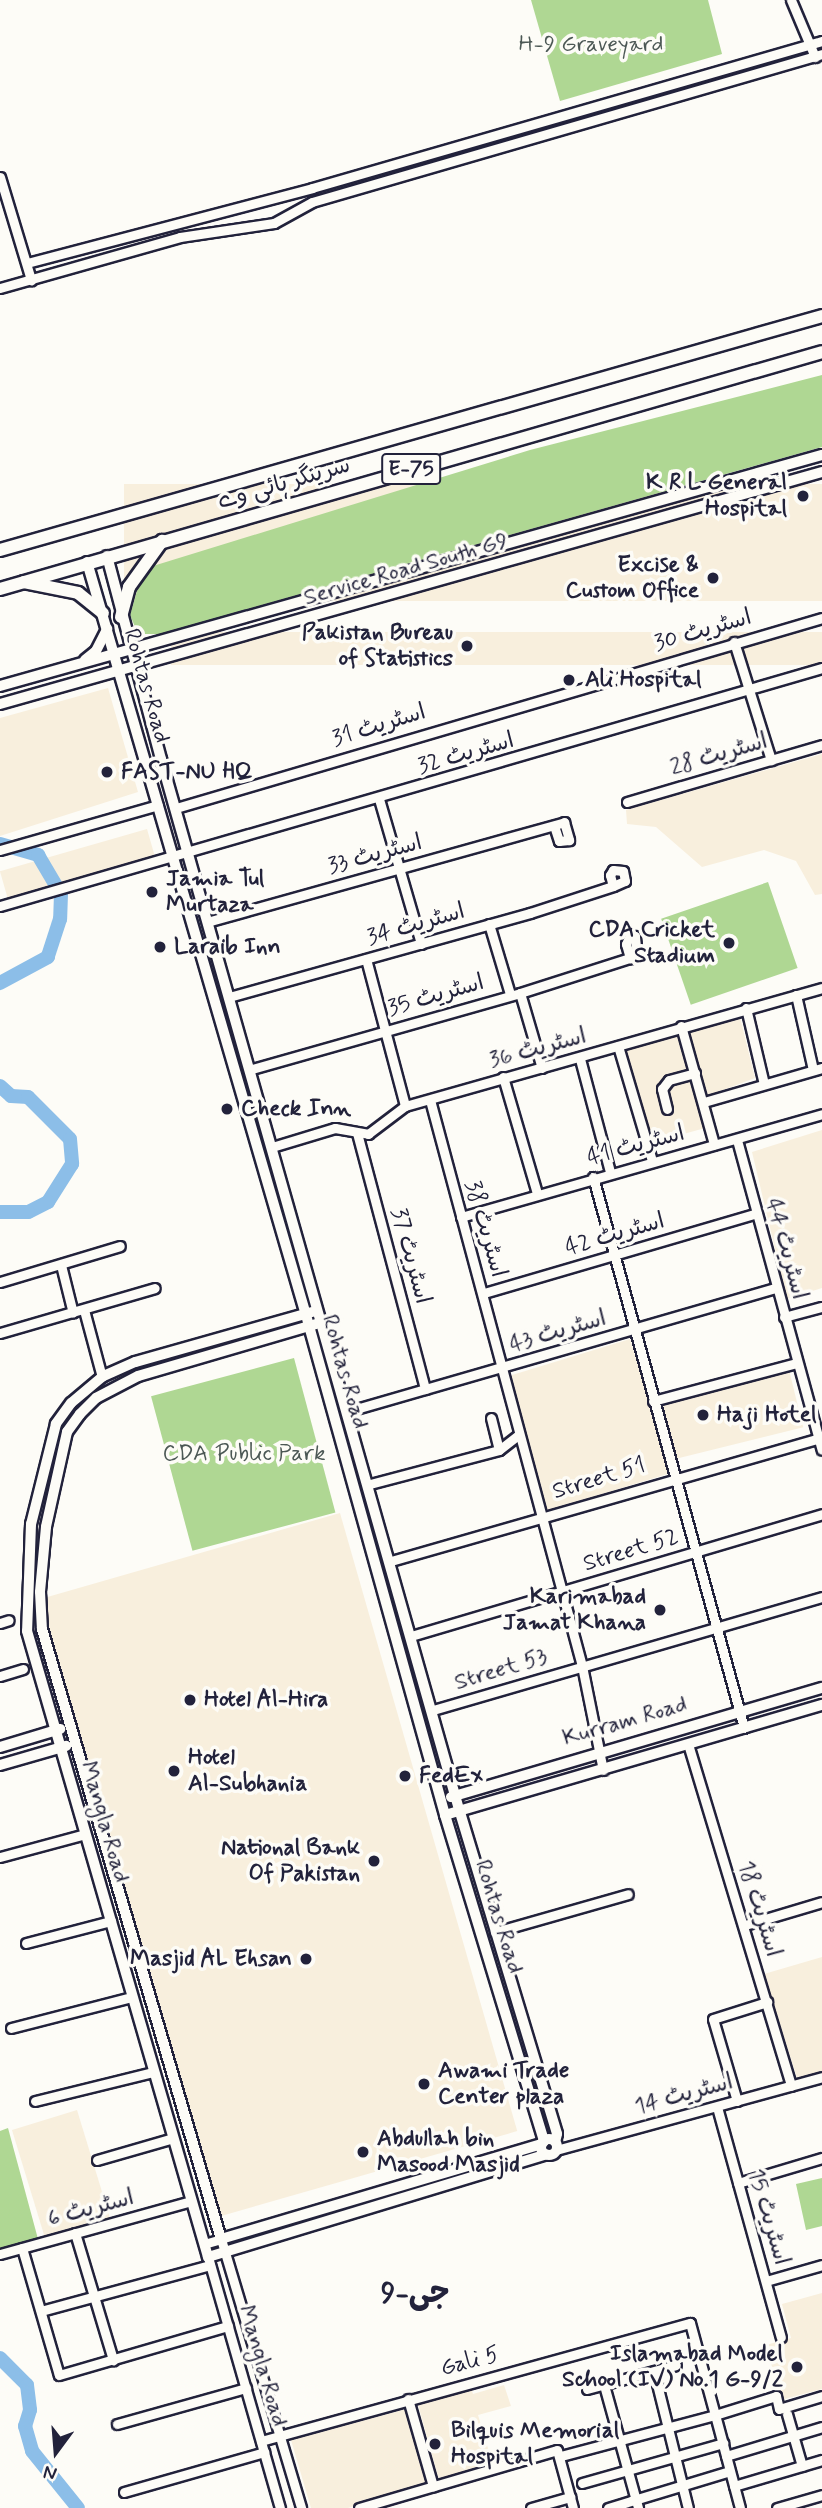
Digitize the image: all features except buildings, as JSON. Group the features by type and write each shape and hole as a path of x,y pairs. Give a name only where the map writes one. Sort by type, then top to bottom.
{"highway":[{"name":"سرینگر ہائی وے","path":"0,550 822,316"},
{"name":"سرینگر ہائی وے","path":"0,589 822,352"},
{"path":"121,617 129,587 162,541"},
{"path":"23,582 78,593 103,613"}],"main road":[{"name":"Service Road South G9","path":"0,686 822,455"},
{"name":"Service Road South G9","path":"0,704 136,668 822,472"},
{"path":"606,517 611,533"},
{"name":"Rohtas Road","path":"107,556 121,617 370,1484 459,1809 556,2134 549,2146"},
{"name":"Rohtas Road","path":"87,562 384,1590 444,1815 549,2146"},
{"path":"77,664 96,651 107,629"},
{"path":"146,761 161,759"},
{"name":"Mangla Road","path":"221,2239 42,1629 40,1592 46,1527 67,1432 96,1398 127,1381 307,1321 318,1310"},
{"name":"Mangla Road","path":"209,2261 27,1631 31,1524 56,1424 71,1403 102,1377 135,1362 307,1321 322,1322"},
{"path":"384,1590 398,1586"},
{"name":"Kurram Road","path":"441,1799 822,1688"},
{"name":"Kurram Road","path":"444,1815 822,1705"},
{"path":"0,1747 70,1726"},
{"path":"0,1765 75,1744"},
{"path":"221,2239 549,2146"},
{"path":"209,2261 225,2253 549,2146"}],"street":[{"path":"0,288 180,237 274,223 313,202 818,55 809,44 791,0"},
{"path":"27,263 312,188 822,41"},
{"path":"0,177 31,280"},
{"name":"اسٹریٹ 30","path":"594,682 822,618"},
{"path":"734,642 752,691 771,760"},
{"name":"اسٹریٹ 32","path":"0,906 379,799 752,691 822,668"},
{"name":"اسٹریٹ 31","path":"176,808 594,682"},
{"name":"اسٹریٹ 28","path":"627,802 822,745"},
{"path":"379,799 402,867 421,943"},
{"path":"0,850 158,805"},
{"name":"اسٹریٹ 33","path":"207,922 554,826"},
{"name":"اسٹریٹ 34","path":"229,998 613,886"},
{"path":"489,924 542,1068"},
{"name":"اسٹریٹ 35","path":"252,1069 630,958"},
{"path":"366,959 405,1106"},
{"name":"اسٹریٹ 36","path":"272,1147 335,1128 357,1133 376,1129 393,1111 405,1106 503,1077 580,1059 681,1026 822,988"},
{"path":"704,1101 817,1069 796,995"},
{"path":"746,1008 764,1084"},
{"path":"681,1026 715,1144"},
{"path":"618,1046 652,1161"},
{"path":"580,1059 610,1172"},
{"path":"667,1109 662,1089 669,1080 695,1073"},
{"path":"503,1077 537,1193"},
{"name":"اسٹریٹ 38","path":"430,1100 484,1293 518,1436 582,1666 603,1770"},
{"name":"اسٹریٹ 41","path":"461,1217 610,1172 737,1140 822,1114"},
{"name":"اسٹریٹ 37","path":"357,1133 425,1389"},
{"name":"اسٹریٹ 44","path":"737,1140 797,1363 817,1412 822,1450"},
{"path":"593,1177 744,1728"},
{"name":"اسٹریٹ 42","path":"484,1293 757,1213"},
{"path":"0,1282 120,1246"},
{"path":"61,1265 74,1313"},
{"path":"0,1333 155,1288"},
{"name":"اسٹریٹ 43","path":"349,1411 776,1288"},
{"path":"784,1317 822,1307"},
{"path":"84,1310 102,1377"},
{"path":"653,1401 797,1363"},
{"path":"491,1418 499,1450"},
{"path":"370,1484 499,1450 518,1436"},
{"name":"Street 51","path":"391,1561 675,1476 819,1438"},
{"name":"Street 52","path":"411,1636 822,1514"},
{"name":"Street 53","path":"433,1710 822,1597"},
{"path":"0,1676 23,1669"},
{"name":"اسٹریٹ 18","path":"688,1744 745,1925 791,2086"},
{"path":"0,1857 85,1834"},
{"path":"495,1932 628,1894"},
{"path":"745,1925 822,1902"},
{"path":"26,1943 111,1921"},
{"path":"11,2028 132,1997"},
{"path":"737,2101 713,2019 767,2002"},
{"path":"35,2101 153,2072"},
{"name":"اسٹریٹ 14","path":"549,2146 717,2107 822,2077"},
{"name":"اسٹریٹ 15","path":"717,2107 781,2337"},
{"path":"97,2160 173,2138"},
{"path":"738,2183 822,2158"},
{"name":"اسٹریٹ 6","path":"0,2254 191,2201"},
{"path":"75,2233 113,2360"},
{"path":"204,2244 221,2239"},
{"name":"Mangla Road","path":"221,2239 301,2508"},
{"path":"22,2248 61,2375 228,2326"},
{"path":"41,2311 95,2298 209,2261"},
{"name":"Mangla Road","path":"209,2261 280,2508"},
{"path":"766,2281 822,2265"},
{"name":"Gali 5","path":"261,2441 690,2323 715,2415"},
{"path":"587,2389 676,2365"},
{"path":"654,2372 688,2508"},
{"path":"604,2385 637,2503"},
{"path":"117,2424 246,2388"},
{"path":"359,2508 559,2453 715,2415 776,2396 779,2409 822,2396"},
{"path":"408,2399 433,2486"},
{"path":"787,2414 802,2466"},
{"path":"715,2415 740,2508"},
{"path":"726,2456 822,2427"},
{"path":"582,2483 723,2443"},
{"path":"124,2492 264,2452"},
{"path":"559,2453 573,2508"},
{"path":"734,2486 822,2460"},
{"path":"608,2508 637,2503 682,2485 730,2471"},
{"path":"777,2508 822,2495"},
{"path":"531,2508 570,2497"}],"shaded area":[{"path":"124,484 822,484 822,601 124,601"},
{"path":"171,632 822,632 822,665 171,665"},
{"path":"108,688 138,792 0,836 0,718"},
{"path":"822,754 822,894 815,895 796,861 764,850 702,867 656,827 627,824 626,810"},
{"path":"147,829 156,860 9,902 0,871"},
{"path":"739,1013 755,1078 699,1099 705,1128 648,1144 622,1047"},
{"path":"822,1130 822,1288 787,1299 752,1152"},
{"path":"630,1339 671,1473 548,1511 507,1377"},
{"path":"788,1366 803,1427 676,1459 661,1398"},
{"path":"340,1513 517,2131 213,2218 35,1600"},
{"path":"822,1957 822,2071 797,2078 764,1974"},
{"path":"77,2110 110,2219 45,2239 12,2130"},
{"name":"Islamabad Model School (IV) No.1 G-9/2","path":"822,2293 822,2389 781,2400 766,2345 791,2338 782,2304"},
{"path":"470,2385 473,2394 504,2385 511,2406 478,2415 493,2465 439,2480 417,2401"},
{"path":"406,2409 426,2484 348,2508 311,2508 291,2440"}],"green space":[{"name":"H-9 Graveyard","path":"531,0 708,0 722,54 560,101"},
{"path":"822,375 822,447 159,634 138,634 130,615 139,584 153,566 530,450"},
{"name":"CDA Cricket Stadium","path":"768,882 798,968 691,1005 661,919"},
{"name":"CDA Public Park","path":"294,1358 335,1513 192,1551 151,1396"},
{"path":"8,2128 38,2239 0,2249 0,2131"},
{"path":"822,2178 822,2226 806,2230 796,2184"}],"waterway":[{"path":"0,844 38,855 61,894 60,919 48,957 0,983"},
{"path":"0,1086 11,1096 28,1097 70,1139 72,1164 48,1202 28,1212 0,1212"},
{"path":"0,2358 27,2385 30,2410 25,2426 32,2451 78,2508"}],"place":[{"name":"K R L General Hospital","path":"803,496"},
{"name":"Excise & Custom Office","path":"713,578"},
{"name":"Pakistan Bureau of Statistics","path":"467,646"},
{"name":"Ali Hospital","path":"569,680"},
{"name":"FAST-NU HQ","path":"107,772"},
{"name":"Jamia Tul Murtaza","path":"152,892"},
{"name":"CDA Cricket Stadium","path":"729,943"},
{"name":"Laraib Inn","path":"160,947"},
{"name":"Check Inn","path":"227,1109"},
{"name":"Haji Hotel","path":"703,1415"},
{"name":"Karimabad Jamat Khana","path":"660,1610"},
{"name":"Hotel Al-Hira","path":"190,1700"},
{"name":"Hotel Al-Subhania","path":"174,1771"},
{"name":"FedEx","path":"405,1776"},
{"name":"National Bank Of Pakistan","path":"374,1861"},
{"name":"Masjid AL Ehsan","path":"306,1959"},
{"name":"Awami Trade Center plaza","path":"424,2084"},
{"name":"Abdullah bin Masood Masjid","path":"363,2152"},
{"name":"Islamabad Model School (IV) No.1 G-9/2","path":"797,2367"},
{"name":"Bilquis Memorial Hospital","path":"435,2444"}],"district":[{"name":"جی-9","path":"415,2294"}]}
